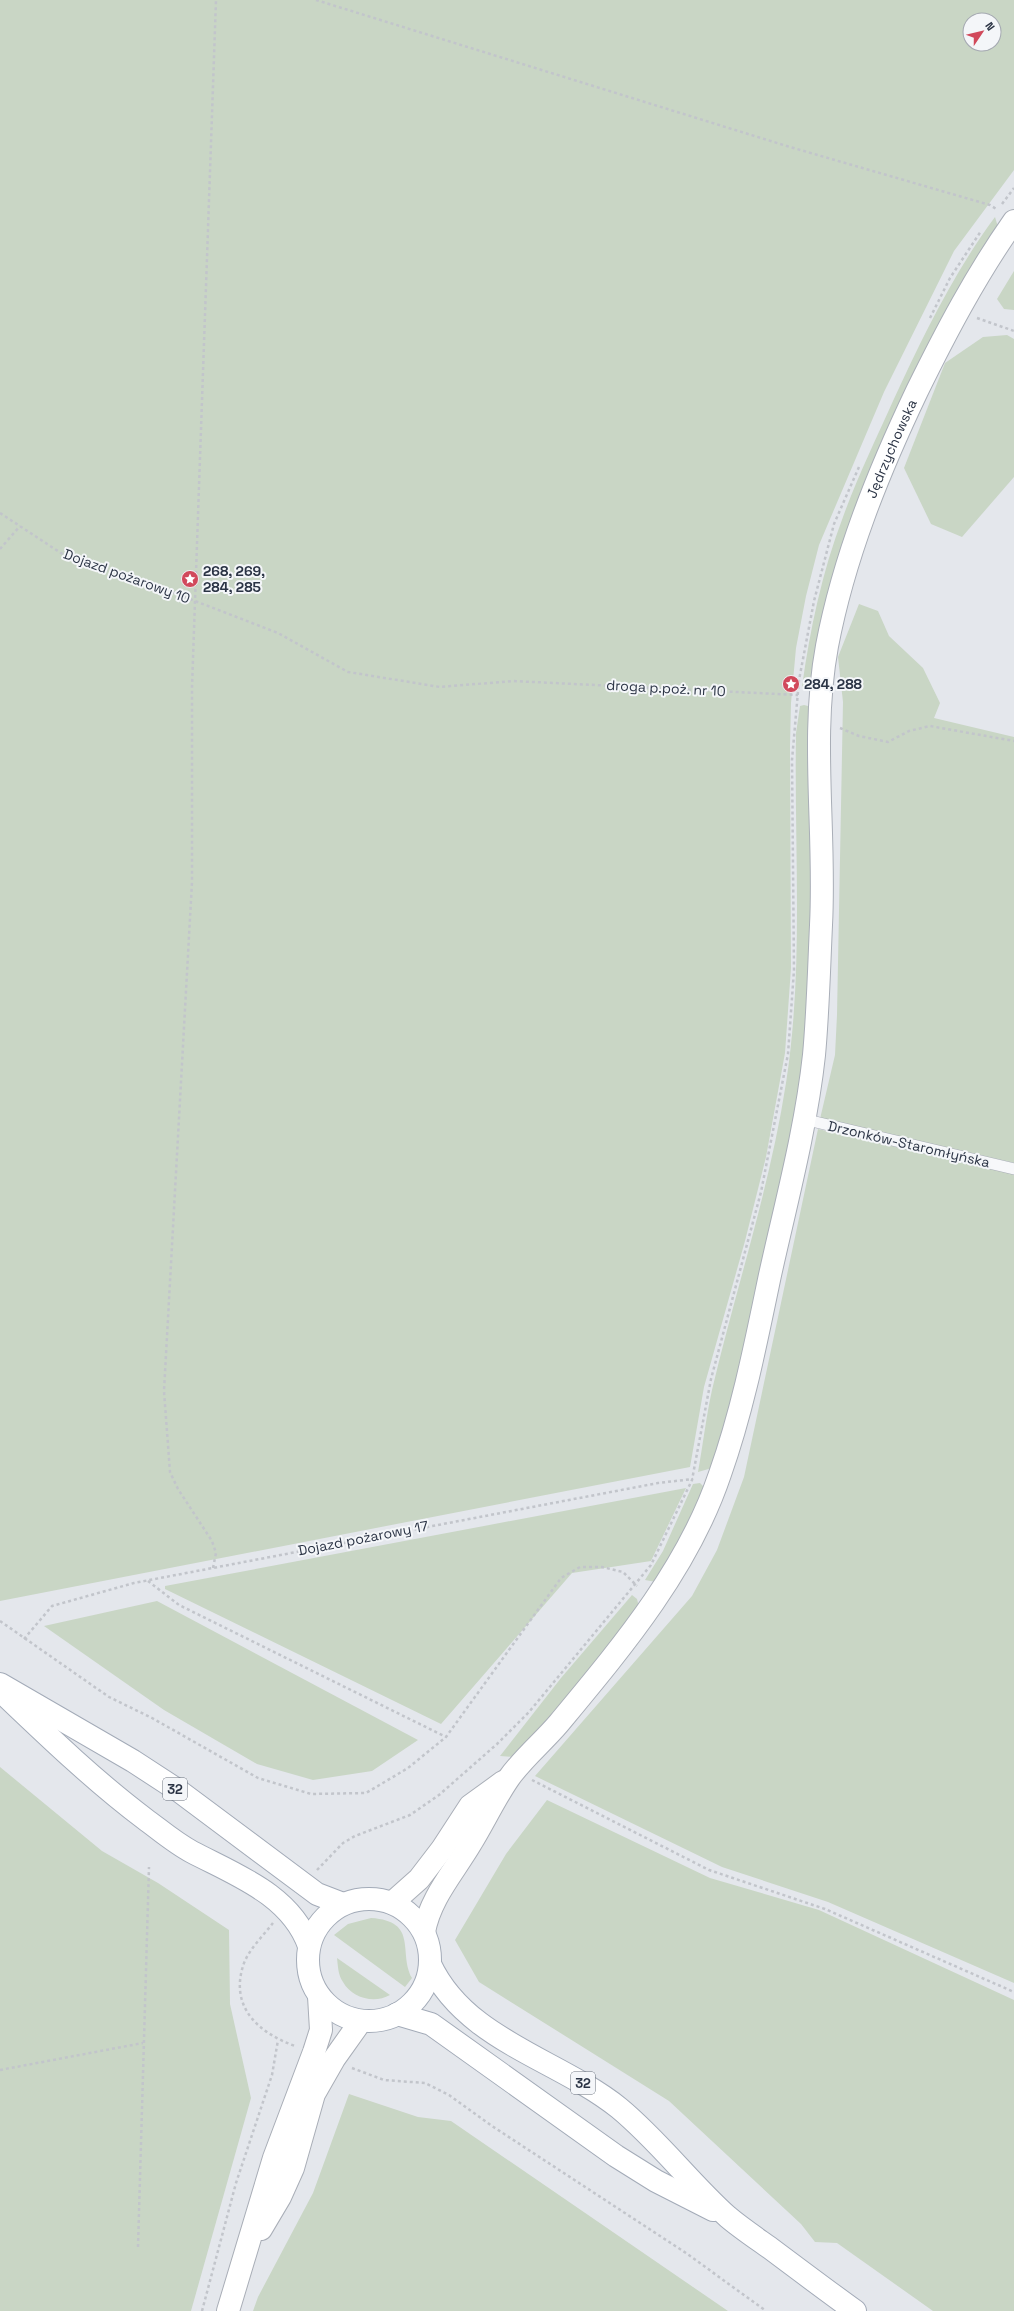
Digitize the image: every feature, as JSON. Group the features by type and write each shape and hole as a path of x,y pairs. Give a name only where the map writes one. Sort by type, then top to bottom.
{"main road":[{"name":"Jędrzychowska","path":"511,1775 557,1726 626,1640 654,1602 689,1546 719,1478 749,1374 803,1119 814,1057 822,910 819,718 820,695 827,645 842,583 864,512 893,441 957,311 1009,217"},
{"name":"32","path":"0,1684 133,1761 179,1791 322,1896 343,1904"},
{"name":"32","path":"0,1691 78,1764 144,1819 192,1851 246,1878 266,1892 285,1910 298,1923 305,1934 309,1946 308,1963 311,1980 319,1996 330,2008 342,2016 361,2021 380,2020 397,2014 419,1995 425,1984 430,1964 429,1948 424,1932 415,1919 392,1903 376,1899 359,1899 343,1904 330,1913 321,1922 309,1946"},
{"path":"392,1903 419,1879 442,1849 470,1806 511,1775"},
{"path":"424,1932 427,1915 433,1903 470,1846 511,1775"},
{"name":"32","path":"430,1964 442,1987 465,2012 514,2046 575,2078 619,2108 729,2218 855,2311"},
{"path":"228,2311 245,2256 285,2186 293,2168 324,2056 319,1996"},
{"name":"32","path":"397,2014 431,2024 570,2125 616,2156 656,2181 729,2218"},
{"path":"324,2056 361,2021"}],"lane":[{"name":"Drzonków-Staromłyńska","path":"803,1119 1014,1169"}],"path":[{"path":"213,1568 216,1553 212,1541 178,1489 170,1472 164,1391 192,882 192,687 216,0"},
{"path":"316,0 790,147 990,205 1009,217"},
{"path":"957,311 1014,330"},
{"name":"Dojazd pożarowy 10","path":"0,513 67,557 196,602 278,633 348,672 440,687 513,681"},
{"path":"305,1884 343,1843 354,1836 410,1815 444,1790 497,1744 528,1712 636,1586 659,1552 692,1480 711,1379 761,1192 788,1054 794,970 792,760 800,670 814,602 834,524"},
{"path":"0,549 20,526"},
{"name":"droga p.poż. nr 10","path":"513,681 820,695"},
{"path":"819,718 859,736 888,742 909,731 930,726 1014,741"},
{"name":"Dojazd pożarowy 17","path":"24,1639 52,1606 147,1581 650,1484 719,1478"},
{"path":"0,1621 109,1697 152,1718 258,1778 311,1794 366,1793 408,1768 446,1736 561,1578 580,1567 602,1567 623,1572 654,1602"},
{"path":"147,1581 179,1605 446,1736"},
{"path":"511,1775 709,1870 826,1909 1014,1992"},
{"path":"138,2248 149,1867"},
{"path":"285,1910 255,1945 243,1966 239,1994 252,2021 278,2040 324,2056 363,2073 384,2080 425,2083 449,2095 492,2126 686,2253 766,2311"},
{"path":"202,2311 236,2183 272,2075 278,2040"},
{"path":"0,2070 143,2043"}],"green space":[{"path":"0,0 1014,0 1014,170 954,251 884,392 819,545 806,596 796,648 791,703 791,968 785,1053 766,1157 745,1241 704,1387 690,1467 0,1601"},
{"path":"995,217 998,227 979,256 811,676 802,687 813,622 823,580 848,502 927,329 952,283"},
{"path":"1014,271 1014,310 1004,309 997,299"},
{"path":"1007,335 1014,339 1014,477 962,537 931,524 904,468 945,363 983,337"},
{"path":"859,604 878,611 889,636 923,668 940,703 934,718 1014,737 1014,1163 820,1119 835,1055 837,1015 843,702 838,657"},
{"path":"800,706 808,706 810,723 813,903 808,1019 796,1110 739,1382 712,1468 698,1472 712,1390 762,1199 786,1083 792,1039 797,952 796,733"},
{"path":"818,1129 1014,1174 1014,1983 828,1902 722,1867 535,1776 692,1596 717,1550 744,1477"},
{"path":"700,1483 704,1487 694,1516 656,1582 645,1580 663,1551 693,1484"},
{"path":"686,1488 651,1561 572,1573 441,1724 165,1589 165,1586"},
{"path":"632,1595 637,1599 639,1607 577,1685 514,1757 500,1756 561,1678"},
{"path":"157,1601 418,1740 372,1771 313,1780 257,1764 164,1710 44,1626"},
{"path":"0,1767 102,1851 158,1883 229,1930 230,2004 251,2098 191,2311 0,2311"},
{"path":"547,1800 710,1878 819,1910 1014,2000 1014,2311 933,2311 837,2243 815,2242 801,2224 669,2101 479,1982 455,1940 506,1854"},
{"path":"371,1918 386,1920 396,1925 401,1932 404,1940 408,1968 412,1978 405,1987 334,1935 348,1924"},
{"path":"337,1958 390,1995 384,1998 370,1999 358,1996 352,1992 347,1988 340,1976"},
{"path":"349,2094 418,2117 451,2121 728,2311 253,2311 258,2297 313,2193"}],"place":[{"name":"268, 269, 284, 285","path":"190,579"},
{"name":"284, 288","path":"791,684"}]}
